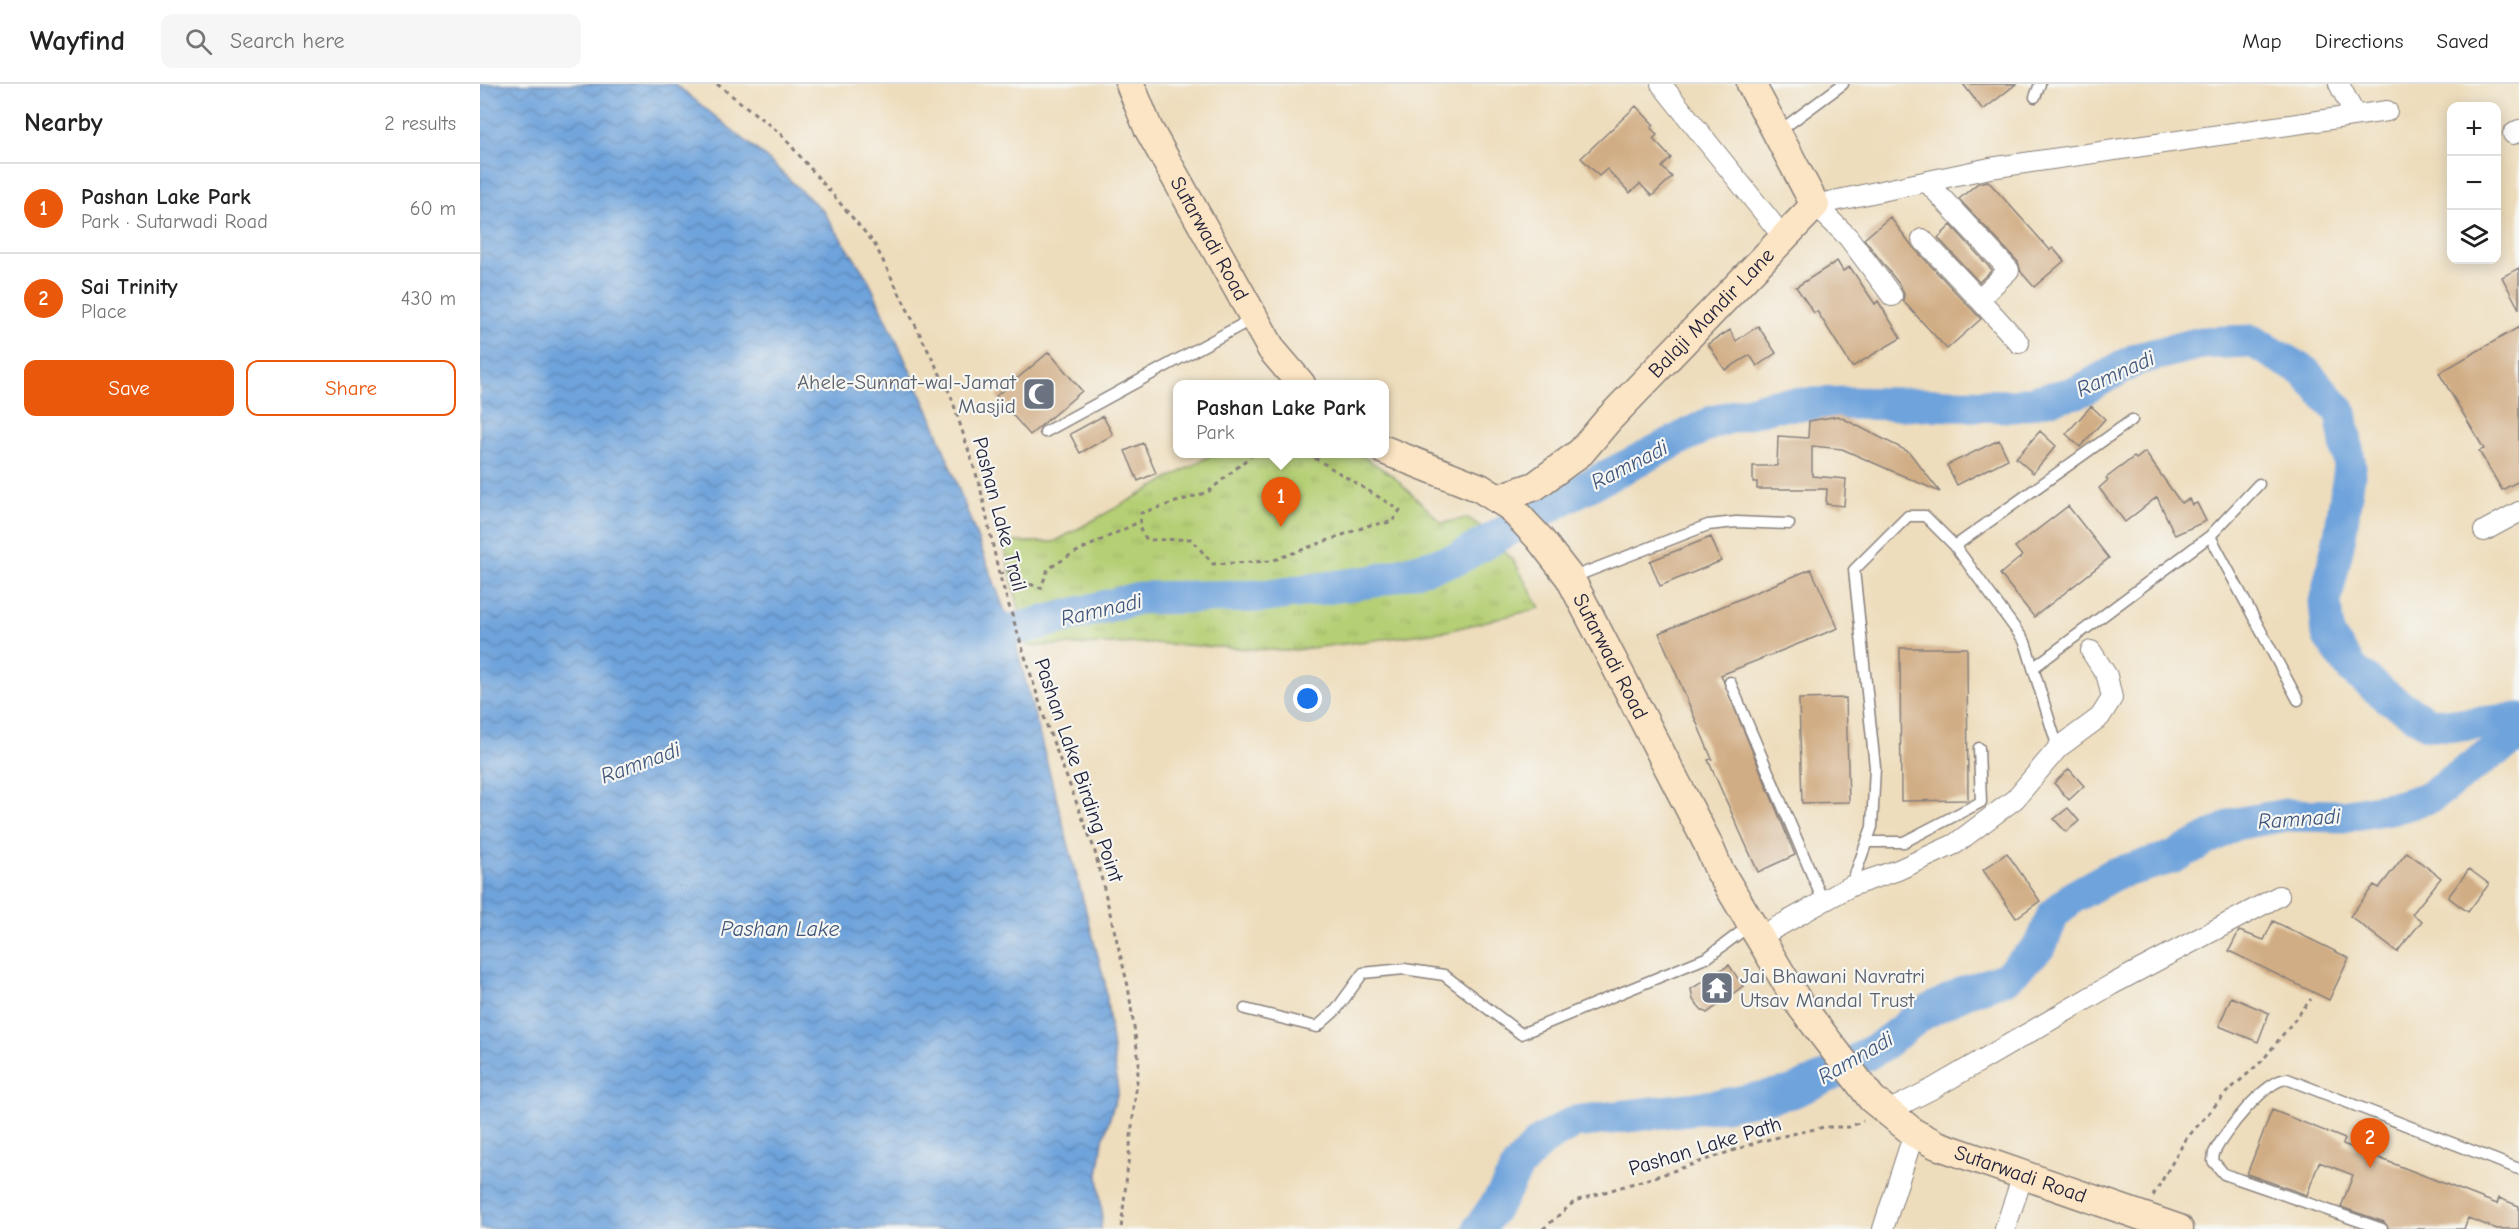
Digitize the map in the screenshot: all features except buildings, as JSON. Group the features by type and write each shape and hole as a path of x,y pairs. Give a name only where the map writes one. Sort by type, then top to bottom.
{"street":[{"name":"Sutarwadi Road","path":"1130,84 1148,128 1272,350 1298,380"},
{"path":"1661,84 1784,238"},
{"path":"1751,84 1815,205 1848,237 1892,296"},
{"path":"2338,84 2355,115"},
{"path":"1815,205 1990,168 2387,111"},
{"path":"1927,182 2009,270 1979,299"},
{"name":"Balaji Mandir Lane","path":"1503,502 1535,486 1581,452 1608,420 1815,205"},
{"path":"1922,239 2019,343"},
{"name":"Sutarwadi Road","path":"1389,452 1480,488 1503,502 1539,538 1570,578 1707,842 1719,870 1798,1002 1879,1106 1914,1133 1937,1145 2179,1229"},
{"path":"2484,531 2519,512"},
{"path":"1755,931 1851,886 1898,870 1955,844 2015,799 2058,748 2100,717 2112,698 2107,676 2091,651"},
{"path":"1879,1106 1944,1082 2111,984 2279,896"},
{"path":"1883,1229 1914,1133"},
{"path":"2005,1229 2023,1175"}],"lane":[{"path":"1777,133 1843,84"},
{"path":"2035,97 2040,84"},
{"path":"1045,432 1254,318"},
{"path":"1955,546 2132,420"},
{"path":"2033,668 2210,536 2259,484"},
{"path":"1851,886 1872,827 1875,767 1854,570 1908,516 1916,514 1925,516 1955,546 2025,642 2058,748"},
{"path":"1570,578 1708,525 1736,522 1789,524"},
{"path":"2210,536 2298,700"},
{"path":"1730,682 1823,901"},
{"path":"1867,842 1904,842 1981,802 1979,748"},
{"path":"1245,1009 1317,1027 1336,1010 1363,973 1404,969 1444,975 1521,1034 1707,957 1755,931"},
{"path":"2382,1229 2224,1174 2213,1161 2214,1154 2264,1089 2278,1080 2287,1080 2519,1169"}],"path":[{"name":"Pashan Lake Trail","path":"717,84 781,134 874,243 951,396 980,486 999,574 1020,640"},
{"path":"1247,458 1208,492 1141,513 1140,529 1147,540 1191,539 1213,564 1271,561 1370,525 1392,522 1400,510 1316,458"},
{"path":"999,574 1012,571 1023,582 1041,588 1048,569 1141,521"},
{"name":"Pashan Lake Birding Point","path":"1020,640 1047,726 1094,848 1128,986 1139,1062 1121,1229"},
{"path":"2142,1216 2186,1139 2226,1093 2262,1062 2311,999"},
{"name":"Pashan Lake Path","path":"1543,1229 1575,1201 1761,1141 1824,1127 1848,1127 1879,1106"}],"green space":[{"path":"1206,458 1365,458 1392,475 1442,523 1468,518 1485,529 1515,563 1540,608 1447,631 1287,651 1150,643 1028,646 1003,542 1054,542"}],"water":[{"name":"Pashan Lake","path":"480,84 675,84 762,154 823,211 868,279 932,418 1012,630 1105,983 1118,1092 1103,1140 1098,1175 1102,1213 1101,1229 480,1229"}],"waterway":[{"name":"Ramnadi","path":"971,645 1012,630 1139,598 1268,596 1375,581 1457,559 1574,493 1713,422 1775,405 1846,403 2015,406 2078,392 2137,359 2201,343 2252,341 2305,372 2341,413 2350,467 2340,536 2325,602 2328,635 2352,669 2389,698 2429,724 2461,725 2519,719"},
{"name":"Ramnadi","path":"1479,1229 1502,1196 1518,1166 1540,1142 1574,1122 1724,1105 1792,1092 1831,1075 1881,1046 1921,1015 1963,993 2006,978 2041,945 2053,915 2073,897 2114,874 2174,857 2235,824 2286,815 2343,816 2401,806 2430,797 2490,754 2519,737"}],"place":[{"name":"Ahele-Sunnat-wal-Jamat Masjid","path":"1039,394"},
{"name":"Pashan Lake Park","path":"1281,527"},
{"name":"Jai Bhawani Navratri Utsav Mandal Trust","path":"1717,988"},
{"name":"Sai Trinity","path":"2370,1168"}]}
